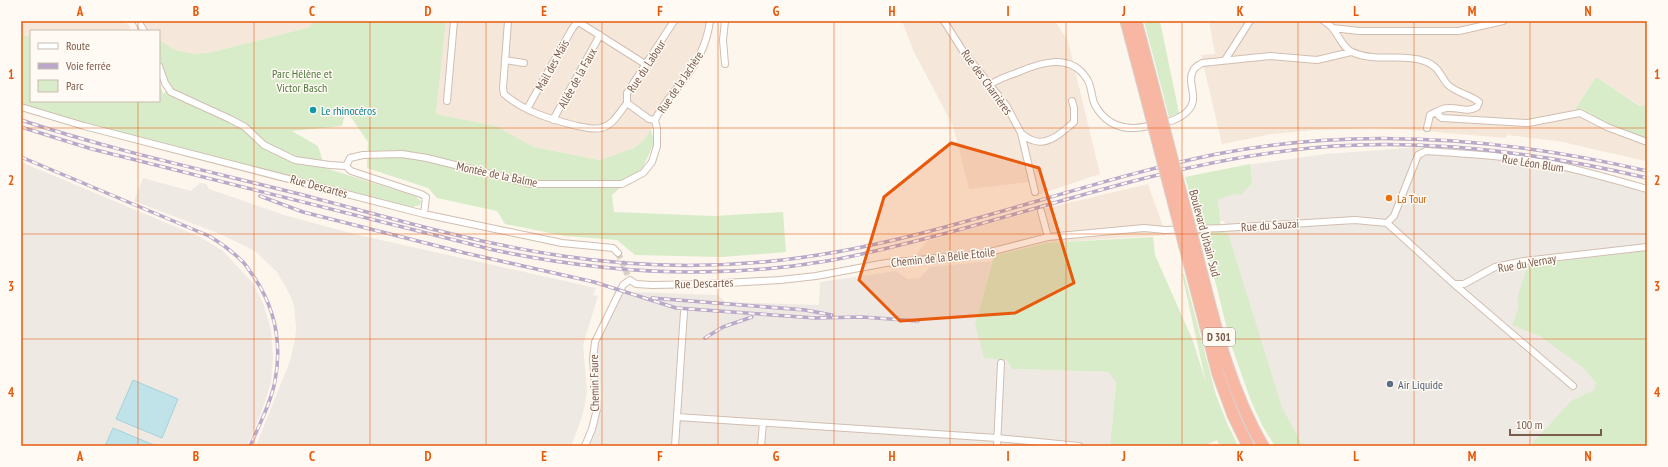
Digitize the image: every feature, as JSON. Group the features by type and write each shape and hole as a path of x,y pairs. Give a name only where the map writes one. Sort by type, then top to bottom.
{"highway":[{"name":"Boulevard Urbain Sud","path":"1126,21 1152,103 1190,247 1230,375 1244,409 1263,446"},
{"name":"Boulevard Urbain Sud","path":"1136,21 1152,103"},
{"name":"Boulevard Urbain Sud","path":"1190,247 1207,331"},
{"path":"1207,331 1204,339 1217,386 1227,414 1242,446"},
{"path":"1207,331 1223,389 1233,415 1248,446"},
{"name":"D 301","path":"1207,331 1210,335 1221,373 1232,401 1254,446"}],"street":[{"path":"138,21 143,30"},
{"path":"447,101 454,21"},
{"path":"508,21 504,94 527,109 553,120 585,128 600,129 612,123 627,103"},
{"path":"578,21 590,24 600,36 645,64"},
{"name":"Mail des Maïs","path":"527,109 578,21"},
{"name":"Rue du Labour","path":"655,120 649,119 627,103 627,93 674,21"},
{"name":"Rue de la Jachère","path":"655,120 661,108 692,69 703,47 710,21"},
{"path":"725,21 723,40 725,64"},
{"name":"Rue des Charrières","path":"944,21 963,51 991,84 1006,105 1021,133 1035,192"},
{"path":"1225,60 1250,21"},
{"path":"1324,21 1333,28 1342,43 1351,52"},
{"path":"1333,28 1359,31 1459,31 1503,21"},
{"name":"Allée de la Faux","path":"553,120 600,36"},
{"path":"991,84 996,80 1035,65 1050,62 1069,64 1088,79 1095,105 1103,117 1117,126 1128,129 1136,129 1174,121 1192,107 1194,97 1191,76 1193,70 1202,62 1270,56 1317,60 1351,52 1373,58 1414,58 1426,61 1438,69 1448,84 1461,94 1474,98 1479,102 1477,107 1470,111 1449,108 1438,111 1430,116 1427,128"},
{"path":"505,60 524,63"},
{"path":"160,69 165,83 172,92 245,127 264,145 295,160 346,166 351,171 425,196 426,200 424,214"},
{"path":"1021,133 1032,140 1041,142 1050,139 1074,122 1074,108 1072,101"},
{"name":"Rue Descartes","path":"21,107 84,126 424,214 562,243 613,248 618,253"},
{"path":"1438,111 1438,115 1442,118 1528,123 1580,112 1607,127 1647,142"},
{"name":"Montée de la Balme","path":"346,166 350,158 363,154 402,154 427,158 532,184 622,184 642,173 652,162 657,146 657,129 655,120"},
{"name":"Rue Léon Blum","path":"1387,223 1394,216 1418,155 1426,151 1497,157 1551,164 1647,189"},
{"path":"1041,211 1048,237"},
{"name":"Rue du Sauzai","path":"1153,229 1223,228 1355,220 1387,223"},
{"path":"1387,223 1454,284 1573,386"},
{"name":"Chemin de la Belle Etoile","path":"780,280 816,276 886,263 982,254 1048,237 1153,229"},
{"name":"Rue du Vernay","path":"1454,284 1464,284 1495,267 1524,260 1647,247"},
{"name":"Rue Descartes","path":"630,280 636,284 652,285 780,280"},
{"name":"Chemin Faure","path":"586,446 597,409 593,359 595,342 623,285 630,280"},
{"path":"675,446 684,312"},
{"path":"997,446 1001,363"},
{"path":"677,417 997,438 1079,446"},
{"path":"761,446 763,423"}],"highlighted area":[{"path":"951,143 1039,168 1074,283 1015,313 900,321 859,280 884,197"}],"shaded area":[{"path":"21,21 125,21 131,28 127,30 30,30 30,37 21,35"},
{"path":"136,21 313,21 310,27 213,52 194,54 175,50 161,41 160,30 140,30"},
{"path":"446,21 714,21 708,49 643,141 634,148 600,160 534,147 496,126 436,114"},
{"path":"902,21 1055,21 1068,41 1100,174 1034,196 1029,182 969,189 953,126 913,50"},
{"path":"1209,21 1647,21 1647,105 1641,106 1596,77 1575,109 1582,109 1608,124 1647,140 1647,154 1645,161 1558,141 1507,135 1505,138 1401,129 1371,128 1315,130 1272,134 1222,144 1201,55 1215,54"},
{"path":"1420,147 1487,151 1558,162 1647,185 1647,446 1303,446 1282,407 1224,221 1220,221 1218,199 1210,173 1253,164 1326,154"},
{"path":"21,162 200,237 223,251 252,282 263,303 271,330 273,357 271,383 261,413 247,446 21,446"},
{"path":"143,178 191,191 200,183 206,184 209,189 284,215 354,234 596,288 593,295 598,296 583,345 587,391 585,404 582,417 571,446 256,446 290,361 295,339 296,328 294,305 290,295 277,272 256,252 220,234 134,201"},
{"path":"1148,184 1166,235 1047,243 994,256 917,263 915,256 927,241 1038,210"},
{"path":"992,261 975,324 1007,360 1013,369 1109,372 1116,383 1110,446 589,446 598,422 601,407 600,383 596,360 600,340 625,290 631,292 718,295 725,302 819,305 820,282 896,271 907,279 920,278 930,267"}],"green space":[{"name":"Parc Hélène et Victor Basch","path":"313,21 446,21 436,114 496,126 534,147 600,160 634,148 643,141 651,129 654,143 643,167 612,195 614,212 714,216 783,212 786,252 722,257 635,255 617,240 565,236 505,224 497,211 437,198 428,188 367,168 368,142 346,110 342,126 292,131 318,146 325,168 415,196 421,201 420,205 412,207 406,206 102,129 21,104 21,35 30,37 30,102 160,102 160,85 163,94 171,87 160,60 160,39 175,50 195,54 213,52 310,27"},
{"path":"1144,21 1160,21 1179,113 1169,117"},
{"path":"1596,77 1640,106 1647,105 1647,140 1608,124 1582,109 1575,109"},
{"path":"1250,164 1252,183 1241,195 1235,194 1218,199 1221,231 1228,233 1282,407 1303,446 1275,446 1263,427 1251,401 1230,342 1217,288 1185,177"},
{"path":"1153,237 1155,255 1193,341 1206,383 1182,274 1184,274 1216,395 1238,446 1220,446 1217,440 1204,446 1110,446 1116,383 1109,372 1012,369 1007,360 984,358 975,324 994,256 1047,243"},
{"path":"1647,251 1647,446 1530,446 1571,401 1594,390 1596,383 1584,368 1540,336 1512,325 1517,312 1517,298 1527,265"}],"water":[{"path":"133,380 178,399 162,438 116,419"},
{"path":"113,428 156,446 105,446"}],"tunnel":[{"path":"618,253 630,280"}],"railway":[{"path":"21,120 123,150 295,193 395,220 496,244 563,256 613,262 663,265 713,265 763,262 821,255 878,244 935,230 1160,167 1217,154 1271,145 1325,140 1379,138 1433,140 1540,150 1647,171"},
{"path":"21,127 92,149 494,250 576,264 618,269 660,271 743,271 827,261 888,248 947,233 1157,175 1242,157 1330,146 1422,145 1467,148 1558,160 1647,178"},
{"path":"21,157 209,236 231,251 246,265 261,289 272,314 278,354 275,381 271,397 250,446"},
{"path":"260,196 303,212 465,253 594,282 676,308 815,318 862,317 918,321"},
{"path":"652,298 805,310 832,315"},
{"path":"705,338 723,327 752,317"}],"place":[{"name":"Le rhinocéros","path":"313,110"},
{"name":"La Tour","path":"1389,198"},
{"name":"Air Liquide","path":"1390,384"}]}
